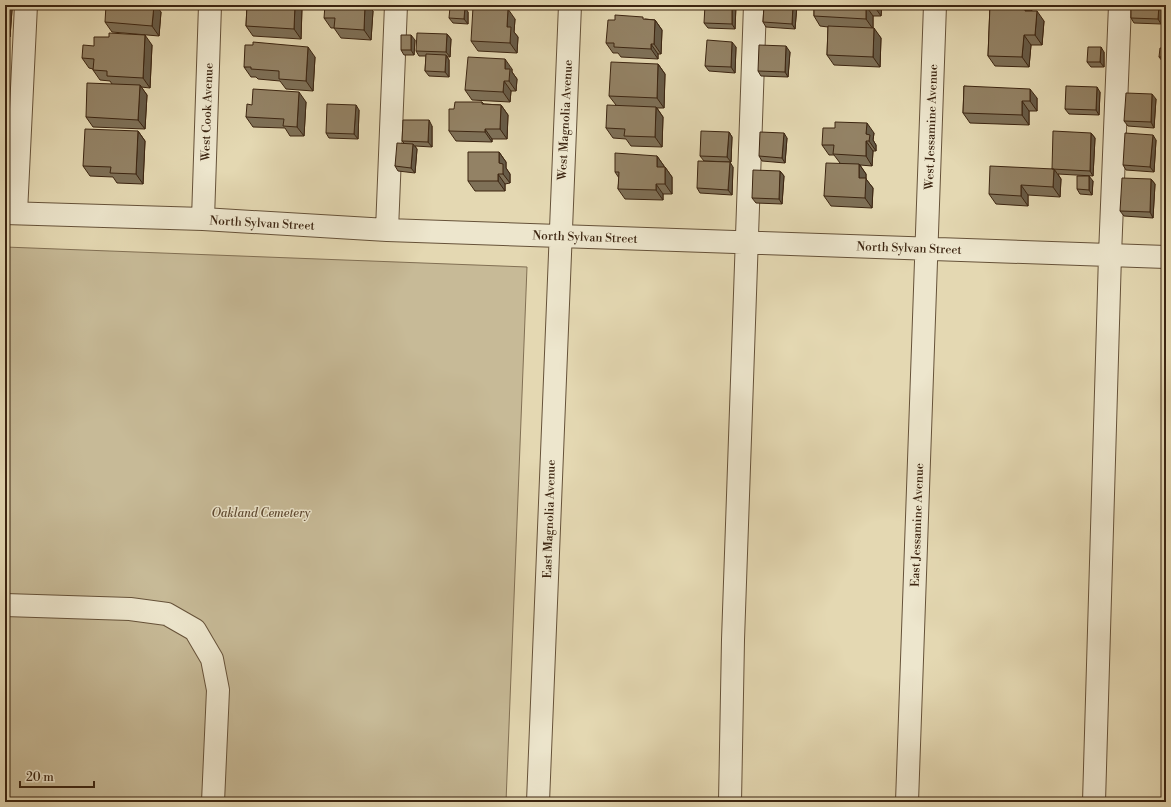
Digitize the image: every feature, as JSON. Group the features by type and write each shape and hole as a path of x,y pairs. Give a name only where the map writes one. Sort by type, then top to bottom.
{"street":[{"path":"11,213 26,5"},
{"name":"West Cook Avenue","path":"203,219 210,5"},
{"path":"387,230 396,5"},
{"name":"West Magnolia Avenue","path":"560,236 570,5"},
{"path":"730,802 733,632 755,5"},
{"name":"West Jessamine Avenue","path":"927,249 935,5"},
{"path":"1094,802 1110,255 1120,5"},
{"name":"North Sylvan Street","path":"11,213 203,219 387,230 1166,257"},
{"name":"East Magnolia Avenue","path":"538,802 560,236"},
{"name":"East Jessamine Avenue","path":"907,802 927,249"},
{"path":"5,604 130,609 167,614 195,630 212,660 218,690 212,802"}],"green space":[{"name":"Oakland Cemetery","path":"5,247 527,267 506,802 5,802"}],"building":[{"path":"5,5 8,5 7,32 5,32"},
{"path":"106,5 154,5 152,26 105,22"},
{"path":"247,5 295,5 294,29 246,26"},
{"path":"325,5 365,5 364,30 334,28 335,18 324,18"},
{"path":"705,5 732,5 732,24 704,23"},
{"path":"764,5 793,5 792,24 763,22"},
{"path":"814,5 874,6 866,6 866,19 814,16"},
{"path":"990,5 1025,5 1025,11 1037,11 1035,35 1024,35 1022,57 988,56"},
{"path":"1131,5 1159,5 1158,19 1131,18"},
{"path":"450,7 465,7 464,19 449,18"},
{"path":"473,7 508,9 507,27 511,27 510,43 471,41"},
{"path":"615,15 643,17 643,19 655,20 654,44 651,44 651,49 614,47 614,43 606,43 608,20 615,20"},
{"path":"828,26 874,28 873,57 827,55"},
{"path":"109,33 145,35 143,78 107,76 107,71 93,70 94,59 82,58 83,45 94,46 94,37 109,37"},
{"path":"417,33 447,34 446,52 416,51"},
{"path":"401,35 411,35 411,50 401,50"},
{"path":"707,40 732,42 731,67 705,66"},
{"path":"253,42 308,47 306,81 279,79 279,71 244,67 245,45 253,45"},
{"path":"759,45 786,46 785,72 758,71"},
{"path":"1088,47 1101,47 1100,62 1087,62"},
{"path":"1160,48 1166,48 1166,57 1159,57"},
{"path":"426,54 446,55 445,72 425,71"},
{"path":"468,57 505,59 505,69 510,69 509,81 504,81 503,92 465,90"},
{"path":"611,62 658,64 657,98 609,96"},
{"path":"87,83 140,85 138,120 86,117"},
{"path":"964,86 1030,89 1030,101 1022,101 1022,115 963,113"},
{"path":"1066,86 1097,87 1096,110 1065,109"},
{"path":"253,89 299,92 297,127 283,126 284,119 246,117 247,104 252,105"},
{"path":"1126,93 1152,94 1151,122 1124,121"},
{"path":"455,102 482,102 482,104 501,105 500,129 485,129 485,132 449,131 449,109 454,109"},
{"path":"327,104 356,105 354,134 326,133"},
{"path":"607,105 656,107 655,137 624,136 625,129 606,128"},
{"path":"403,120 429,120 428,142 402,141"},
{"path":"835,122 867,123 866,134 870,135 869,141 866,141 866,156 833,154 834,145 822,145 823,128 835,128"},
{"path":"85,129 138,131 136,174 110,173 111,167 83,166"},
{"path":"701,131 729,132 727,157 700,156"},
{"path":"1053,131 1091,133 1090,171 1052,169"},
{"path":"760,132 784,133 782,158 759,156"},
{"path":"1125,133 1153,135 1150,167 1123,165"},
{"path":"397,143 413,144 411,168 395,166"},
{"path":"468,152 499,152 499,163 503,164 503,174 498,174 498,181 468,181"},
{"path":"615,153 657,156 657,167 665,167 665,184 656,184 656,190 618,189 619,172 615,172"},
{"path":"698,161 730,162 728,190 697,188"},
{"path":"826,163 859,164 859,178 866,178 865,198 824,196"},
{"path":"990,166 1054,169 1053,187 1021,185 1021,196 989,194"},
{"path":"753,170 780,171 779,199 752,198"},
{"path":"1077,176 1089,176 1089,190 1077,189"},
{"path":"1122,178 1151,179 1150,212 1120,211"}]}
